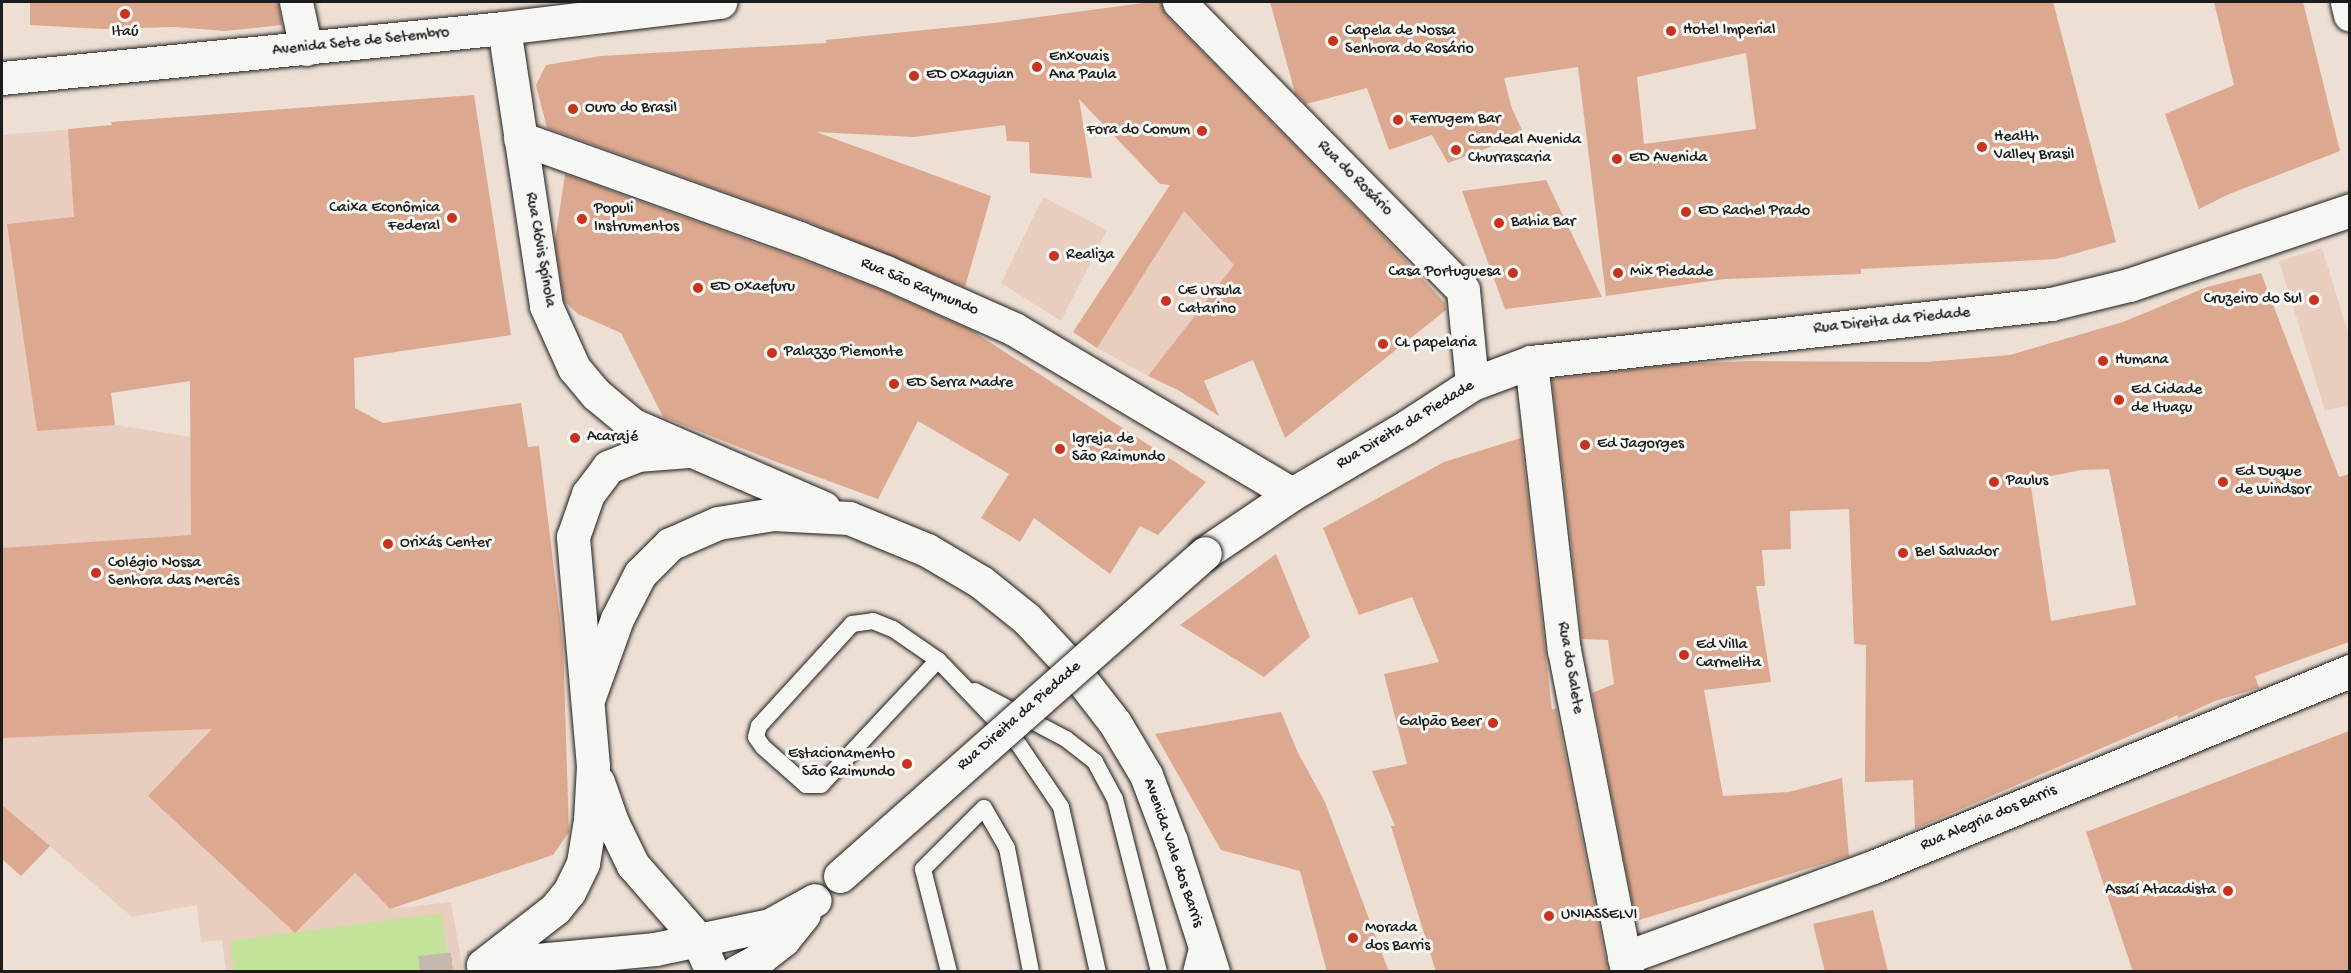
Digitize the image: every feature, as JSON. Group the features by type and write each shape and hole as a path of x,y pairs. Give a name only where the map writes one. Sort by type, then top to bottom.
{"street":[{"path":"296,2 306,49"},
{"name":"Avenida Sete de Setembro","path":"2,78 306,49 720,2"},
{"name":"Rua do Rosário","path":"1179,2 1463,290 1472,384"},
{"path":"2347,2 2349,15"},
{"name":"Rua Clóvis Spínola","path":"504,28 546,306 574,368 597,396 633,425 849,518"},
{"name":"Rua São Raymundo","path":"520,138 886,272 1014,329 1292,494"},
{"name":"Rua Direita da Piedade","path":"736,972 754,963 783,940 815,900 840,876 1205,553 1292,494 1406,427 1472,384 1531,362 2052,304 2129,285 2349,210"},
{"name":"Rua do Salete","path":"1531,362 1564,650 1626,965"},
{"path":"690,451 637,455 608,467 588,494 573,537 589,697 593,766 612,822 633,865 697,938 712,972"},
{"name":"Avenida Vale dos Barris","path":"589,697 617,620 640,574 670,544 718,523 773,514 849,518 927,550 981,582 1026,618 1070,665 1115,723 1146,775 1171,841 1213,972"},
{"name":"Rua Alegria dos Barris","path":"1626,965 1874,867 2349,672"},
{"name":"Rua Direita da Piedade","path":"593,766 590,820 583,863 569,892 555,909 483,964 656,949 697,938 770,925 815,900"}],"lane":[{"path":"938,660 821,785 806,785 763,747 756,737 759,726 852,624 873,621 893,629 938,660 1019,745 1061,807 1098,972"},
{"path":"963,686 1066,739 1095,762 1115,799 1159,972"},
{"path":"949,972 923,869 984,808 1007,848 1031,972"},
{"path":"1191,972 1200,932"}],"shaded area":[{"name":"Colégio Nossa Senhora das Mercês","path":"74,129 115,425 191,437 192,708 390,909 451,902 463,971 226,971 222,940 201,942 197,905 132,917 2,805 2,135"},
{"name":"Realiza","path":"1043,197 1107,230 1061,321 1001,283"},
{"name":"CE Ursula Catarino","path":"1184,211 1234,265 1148,376 1097,348"},
{"name":"Cruzeiro do Sul","path":"2322,248 2350,339 2349,405 2325,411 2279,261"}],"green space":[{"path":"441,913 449,971 234,971 230,941"}],"building":[{"path":"30,2 278,2 282,25 225,31 175,27 103,29 30,25"},
{"path":"1161,2 1166,15 1393,246 1445,303 1446,310 1285,438 1253,360 1204,381 1219,416 1178,390 1148,376 1234,265 1184,211 1097,348 1073,332 1170,185 1160,184 1079,99 1092,178 1030,173 1029,142 1007,141 1005,125 914,137 816,132 991,196 965,287 806,221 547,128 536,85 546,65 601,56 826,43 826,40 994,23"},
{"path":"1270,2 2053,2 2116,242 2056,259 1861,269 1861,274 1725,279 1606,296 1578,67 1504,78 1512,109 1524,134 1448,163 1432,135 1389,150 1367,88 1306,104 1295,93","holes":["1746,53 1756,129 1644,144 1637,77"]},
{"path":"2214,2 2303,2 2340,151 2229,194 2199,209 2165,114 2234,85"},
{"path":"474,95 511,335 354,358 355,408 383,423 521,403 528,447 539,446 563,643 569,832 553,855 390,909 355,873 295,933 148,796 212,729 2,738 2,548 191,535 190,381 111,393 115,425 37,431 7,224 74,217 68,129 112,125 111,122"},
{"path":"565,174 879,289 971,330 1206,482 1158,535 1140,526 1110,574 1034,518 1020,542 981,518 1009,474 918,421 878,499 663,417 621,333 578,314 564,301 555,241"},
{"path":"1546,180 1602,297 1505,309 1462,191"},
{"path":"2261,273 2339,477 2349,474 2349,642 2255,676 2259,688 2215,701 2178,718 2178,715 1915,829 1913,780 1865,782 1866,645 1854,644 1849,509 1790,511 1791,549 1762,550 1765,586 1756,586 1771,682 1704,690 1723,796 1789,792 1842,778 1849,856 1636,921 1592,693 1614,684 1608,640 1582,639 1552,379 1680,364 1751,361 1926,362 2010,355 2123,322 2207,287","holes":["2109,469 2136,605 2051,621 2030,480 2082,470"]},
{"path":"1521,438 1552,710 1556,708 1608,972 1436,972 1391,826 1395,826 1372,771 1407,764 1384,674 1439,662 1412,597 1359,615 1323,528 1444,462"},
{"path":"1276,554 1310,637 1264,677 1180,625"},
{"path":"1281,712 1298,753 1325,802 1389,972 1327,972 1300,871 1221,850 1155,734"},
{"name":"Assaí Atacadista","path":"2349,731 2349,972 2133,972 2086,832"},
{"path":"2,805 50,846 21,876 2,859"},
{"path":"1873,910 1888,972 1825,972 1813,924"}],"tunnel":[{"path":"420,972 483,965"}],"place":[{"name":"Itaú","path":"125,14"},
{"name":"Hotel Imperial","path":"1671,31"},
{"name":"Capela de Nossa Senhora do Rosário","path":"1333,41"},
{"name":"Enxovais Ana Paula","path":"1037,67"},
{"name":"ED Oxaguian","path":"914,76"},
{"name":"Ouro do Brasil","path":"573,109"},
{"name":"Ferrugem Bar","path":"1398,120"},
{"name":"Fora do Comum","path":"1202,131"},
{"name":"Health Valley Brasil","path":"1982,147"},
{"name":"Candeal Avenida Churrascaria","path":"1456,150"},
{"name":"ED Avenida","path":"1617,159"},
{"name":"ED Rachel Prado","path":"1686,212"},
{"name":"Caixa Econômica Federal","path":"452,218"},
{"name":"Populi Instrumentos","path":"582,219"},
{"name":"Bahia Bar","path":"1499,223"},
{"name":"Realiza","path":"1054,256"},
{"name":"Casa Portuguesa","path":"1513,273"},
{"name":"Mix Piedade","path":"1618,273"},
{"name":"ED Oxaefuru","path":"698,288"},
{"name":"Cruzeiro do Sul","path":"2314,300"},
{"name":"CE Ursula Catarino","path":"1166,301"},
{"name":"CL papelaria","path":"1383,344"},
{"name":"Palazzo Piemonte","path":"772,353"},
{"name":"Humana","path":"2103,361"},
{"name":"ED Serra Madre","path":"894,384"},
{"name":"Ed Cidade de Ituaçu","path":"2119,400"},
{"name":"Acarajé","path":"575,438"},
{"name":"Ed Jagorges","path":"1585,445"},
{"name":"Igreja de São Raimundo","path":"1060,449"},
{"name":"Paulus","path":"1994,482"},
{"name":"Ed Duque de Windsor","path":"2223,482"},
{"name":"Orixás Center","path":"388,544"},
{"name":"Bel Salvador","path":"1903,553"},
{"name":"Colégio Nossa Senhora das Mercês","path":"96,573"},
{"name":"Ed Villa Carmelita","path":"1684,655"},
{"name":"Galpão Beer","path":"1493,723"},
{"name":"Estacionamento São Raimundo","path":"907,764"},
{"name":"Assaí Atacadista","path":"2228,891"},
{"name":"UNIASSELVI","path":"1549,916"},
{"name":"Morada dos Barris","path":"1353,938"}]}
